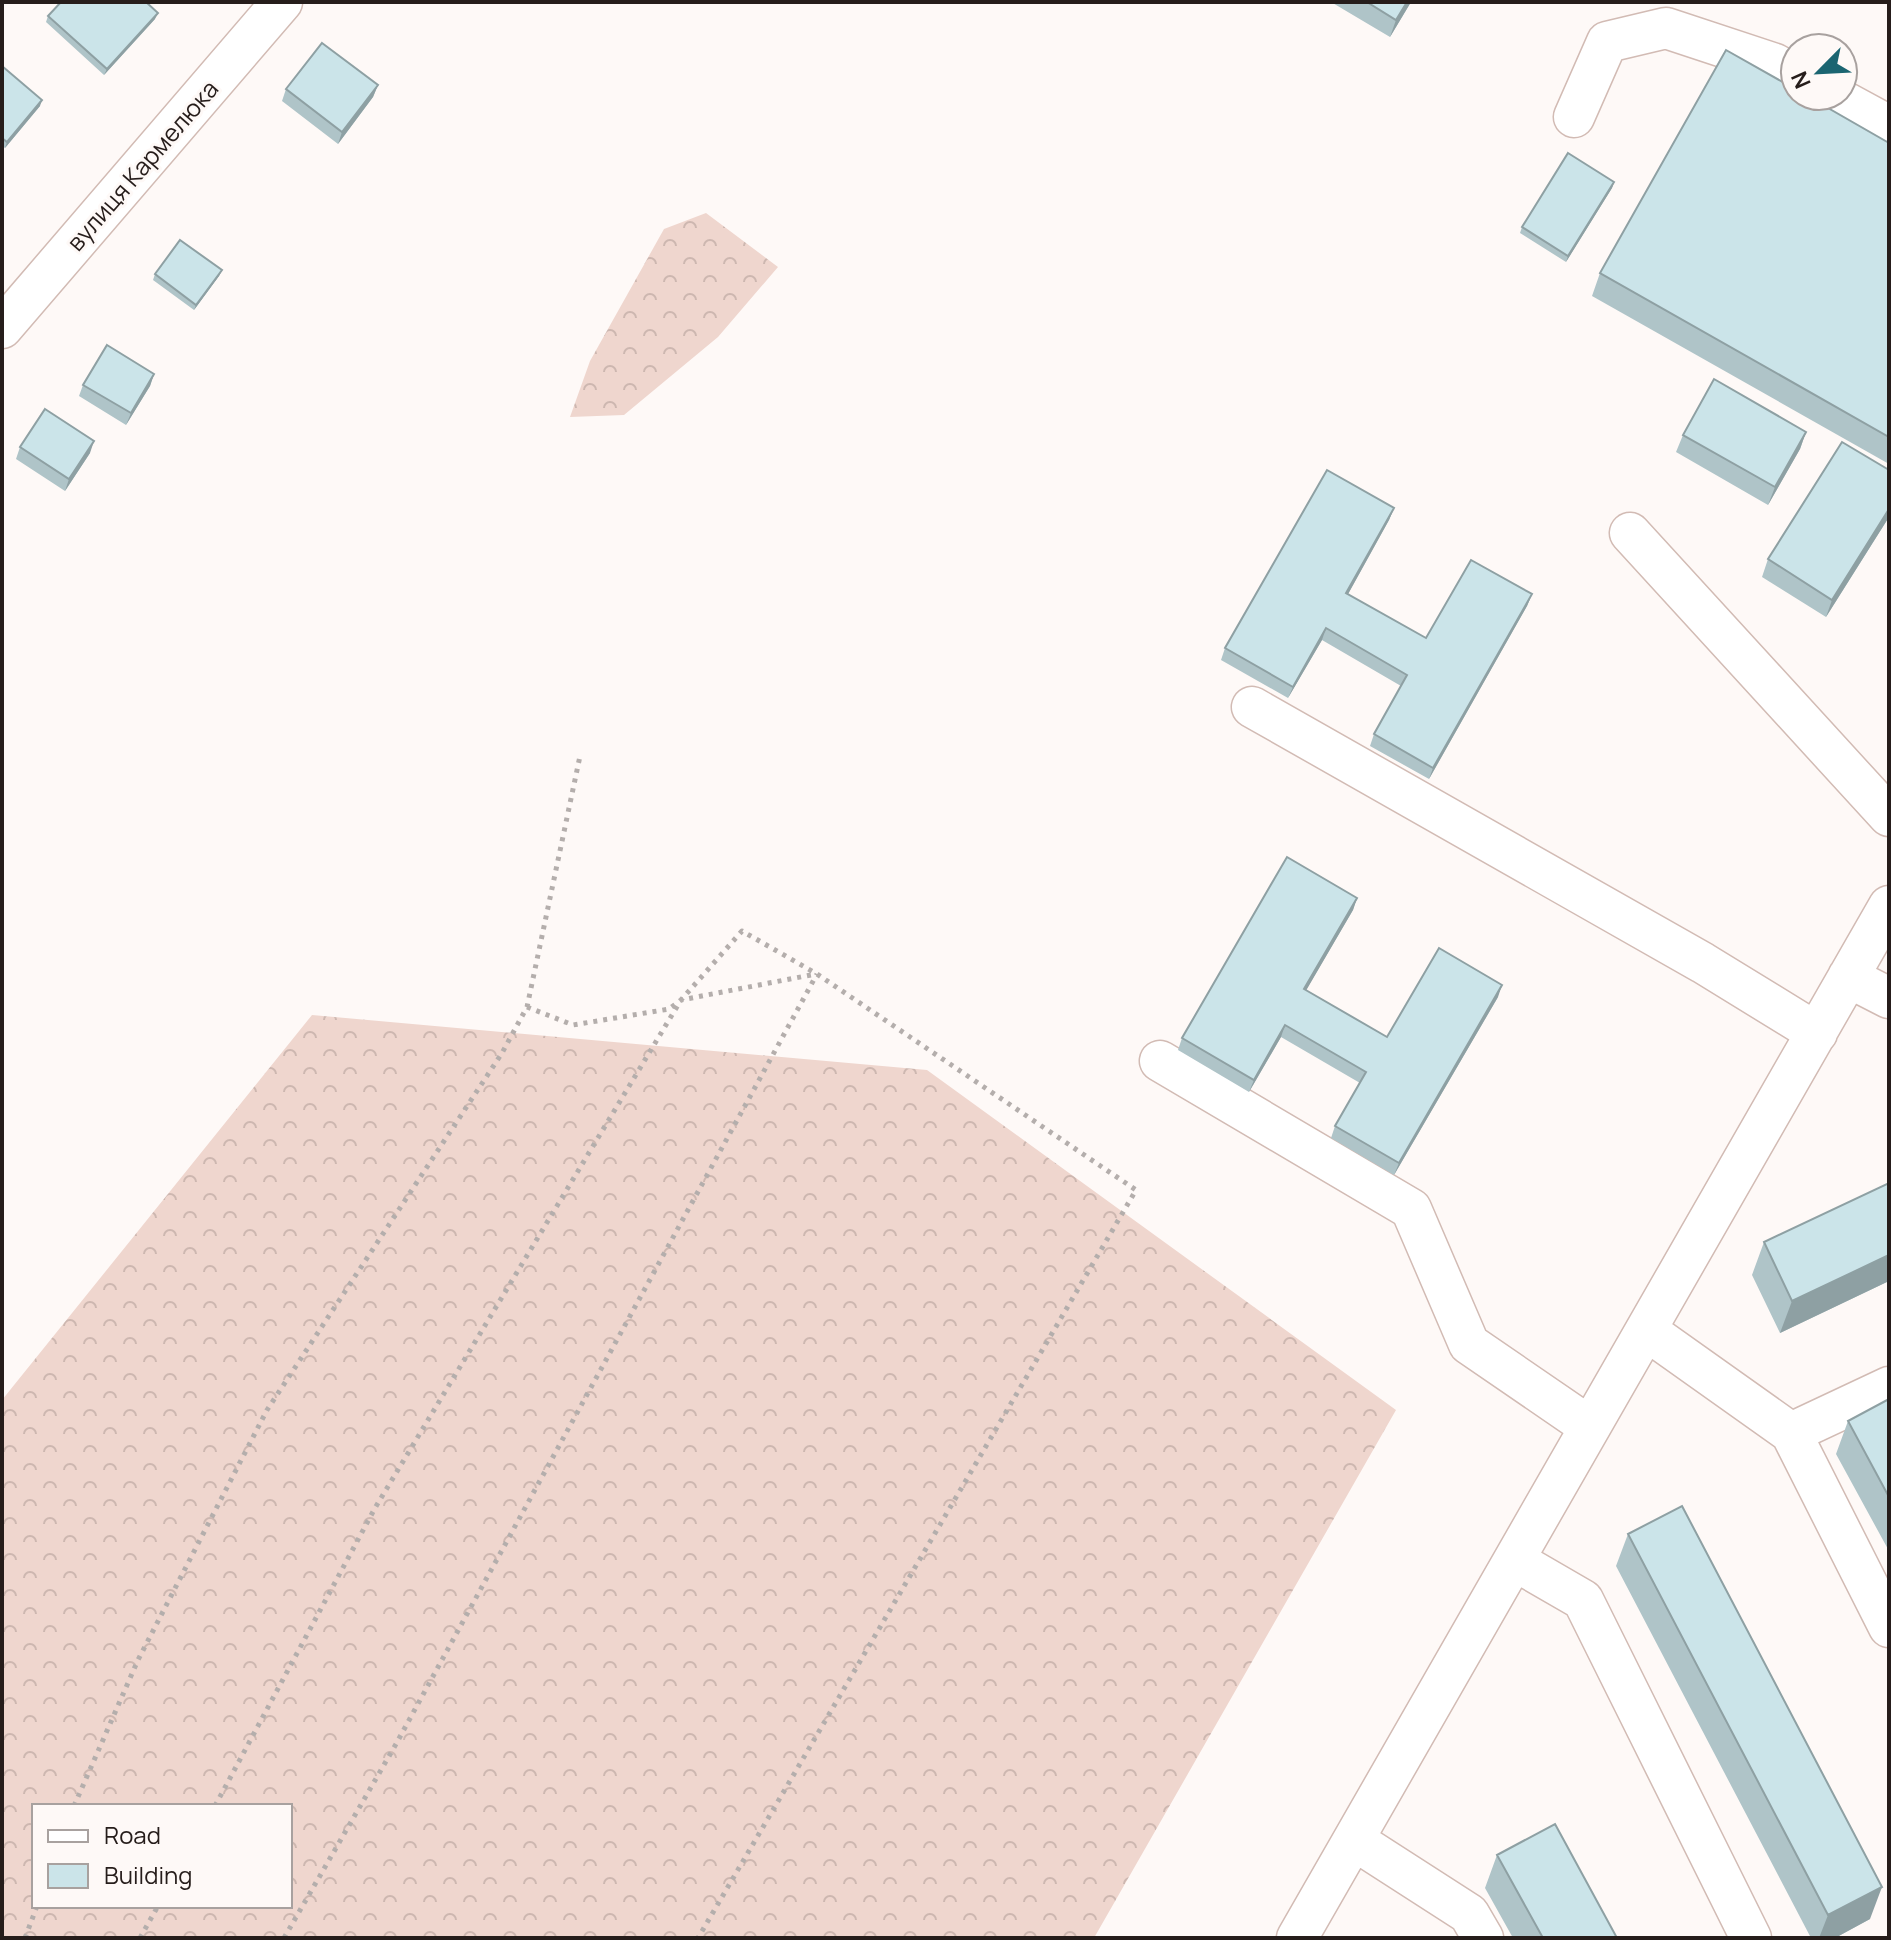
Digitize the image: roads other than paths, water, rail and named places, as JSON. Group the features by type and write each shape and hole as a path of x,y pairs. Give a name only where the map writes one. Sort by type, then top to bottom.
{"street":[{"name":"вулиця Кармелюка","path":"2,328 282,2"},
{"path":"1574,117 1607,42 1666,28 1779,66"},
{"path":"1859,110 1889,126"},
{"path":"1630,533 1889,816"},
{"path":"1252,707 1703,963 1817,1033"},
{"path":"1297,1938 1889,906"},
{"path":"1848,977 1889,998"},
{"path":"1160,1061 1411,1209 1469,1344 1590,1427"},
{"path":"1646,1330 1791,1433 1889,1627"},
{"path":"1791,1433 1889,1387"},
{"path":"1514,1560 1583,1600 1751,1938"},
{"path":"1354,1840 1469,1914 1483,1938"}]}
